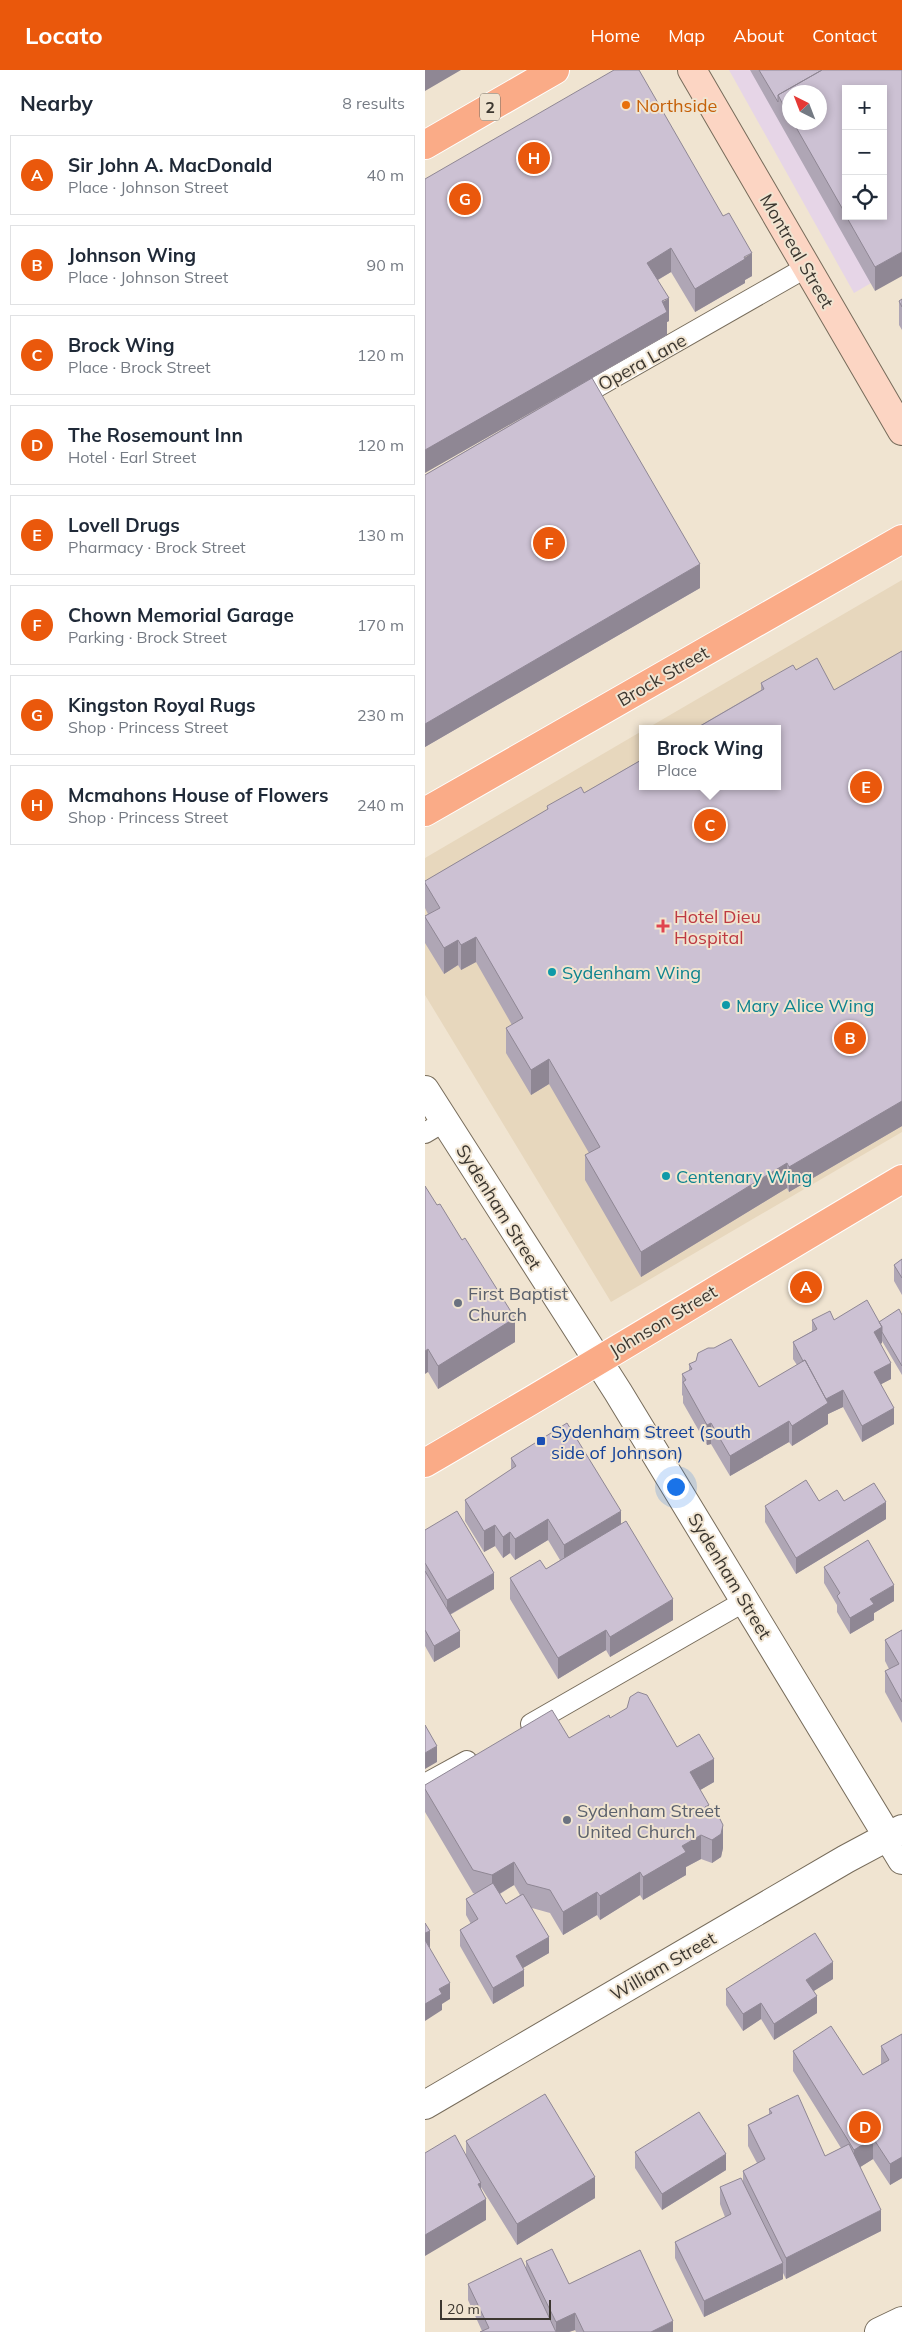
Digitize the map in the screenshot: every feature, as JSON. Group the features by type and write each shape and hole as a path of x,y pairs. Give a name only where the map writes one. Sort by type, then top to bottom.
{"main road":[{"name":"2","path":"425,145 555,70"},
{"name":"Montreal Street","path":"692,70 902,431"},
{"name":"Brock Street","path":"425,812 902,539"},
{"name":"Johnson Street","path":"425,1463 902,1179"}],"street":[{"name":"Sydenham Street","path":"425,1090 435,1127 597,1361 745,1601 895,1833 902,1860"},
{"name":"William Street","path":"425,2105 895,1833"},
{"path":"879,2332 902,2321"}],"lane":[{"name":"Opera Lane","path":"555,412 807,267"},
{"path":"511,1735 745,1601"},
{"path":"425,1784 485,1750"}],"shaded area":[{"path":"729,70 902,70 902,265 854,293"},
{"name":"Hotel Dieu Hospital","path":"902,580 902,1132 611,1302 425,995 425,858 639,733 639,790 781,790 781,725 653,725"}],"building":[{"path":"614,70 639,70 723,216 729,213 752,253 695,289 671,248 647,263 669,298 662,301 667,312 425,450 425,179"},
{"path":"759,70 822,70 796,85 782,85 782,93 778,95 778,102"},
{"path":"822,70 902,70 902,252 875,267 848,220 887,220 887,85 842,85 842,208 798,130 827,130 827,85 796,85"},
{"path":"782,93 782,103 778,95"},
{"path":"592,378 700,564 425,724 425,475"},
{"name":"Hotel Dieu Hospital","path":"902,651 902,1101 789,1167 787,1163 641,1252 585,1155 600,1147 549,1059 531,1070 506,1028 523,1018 476,937 461,945 458,940 444,948 425,917 440,908 425,881 548,809 547,806 581,787 584,793 639,761 639,790 781,790 781,725 702,725 764,689 761,683 793,665 796,670 817,658 834,690"},
{"name":"First Baptist Church","path":"425,1186 437,1205 440,1204 462,1240 465,1238 515,1318 438,1366 428,1349 425,1351"},
{"path":"902,1259 902,1278 894,1265"},
{"path":"867,1300 882,1327 874,1332 891,1363 874,1372 894,1408 862,1426 843,1390 826,1399 793,1342 817,1329 812,1320 830,1311 834,1320"},
{"path":"899,1309 902,1315 902,1366 882,1332 879,1322"},
{"path":"731,1339 759,1387 805,1360 828,1403 792,1426 789,1421 730,1456 711,1423 707,1425 683,1382 686,1380 682,1374 692,1369 689,1364 696,1361 698,1353 708,1348 714,1348"},
{"path":"567,1423 621,1511 564,1545 548,1519 515,1539 510,1532 503,1537 495,1525 484,1531 465,1500 516,1466 511,1458"},
{"path":"806,1480 819,1501 837,1490 844,1501 874,1483 886,1502 796,1558 765,1506"},
{"path":"457,1511 494,1573 447,1600 425,1563 425,1530"},
{"path":"626,1521 673,1599 610,1637 606,1630 558,1658 510,1578 540,1560 546,1569"},
{"path":"868,1540 894,1585 870,1599 874,1604 850,1618 837,1596 840,1593 824,1567"},
{"path":"425,1571 460,1631 434,1646 425,1630"},
{"path":"902,1630 902,1702 885,1671 899,1664 885,1640"},
{"name":"Sydenham Street United Church","path":"638,1692 647,1695 677,1747 699,1734 714,1759 690,1772 709,1805 705,1807 709,1813 718,1815 723,1825 721,1834 712,1840 701,1835 682,1846 686,1852 643,1877 640,1872 600,1896 597,1892 563,1912 550,1890 527,1884 514,1862 492,1875 473,1870 425,1789 425,1785 552,1710 569,1738 609,1715 610,1718 627,1708 630,1697"},
{"path":"425,1725 437,1746 425,1753"},
{"path":"493,1883 506,1904 523,1894 549,1937 516,1956 524,1970 493,1988 460,1930 478,1919 466,1899"},
{"path":"425,1923 430,1931 425,1933"},
{"path":"815,1933 833,1962 806,1980 817,1996 774,2024 761,2003 743,2014 726,1989"},
{"path":"425,1940 450,1983 439,1989 442,1994 425,2004"},
{"path":"831,2026 863,2075 889,2060 881,2046 902,2034 902,2157 890,2164 873,2138 854,2150 793,2051"},
{"path":"545,2094 595,2177 517,2224 466,2141"},
{"path":"798,2095 825,2156 849,2144 881,2210 786,2258 743,2171 765,2159 748,2125 772,2113 769,2109"},
{"path":"699,2112 726,2154 662,2194 635,2152"},
{"path":"455,2135 481,2183 478,2184 486,2199 425,2235 425,2153"},
{"path":"741,2178 783,2263 704,2301 675,2242 731,2214 720,2187"},
{"path":"552,2249 569,2284 640,2250 673,2321 651,2332 584,2332 575,2313 556,2322 526,2261"},
{"path":"521,2258 556,2332 480,2332 489,2328 468,2284"}],"place":[{"name":"Northside","path":"626,105"},
{"name":"Mcmahons House of Flowers","path":"534,158"},
{"name":"Kingston Royal Rugs","path":"465,199"},
{"name":"Chown Memorial Garage","path":"549,543"},
{"name":"Lovell Drugs","path":"866,787"},
{"name":"Brock Wing","path":"710,825"},
{"name":"Hotel Dieu Hospital","path":"663,926"},
{"name":"Sydenham Wing","path":"552,972"},
{"name":"Mary Alice Wing","path":"726,1005"},
{"name":"Johnson Wing","path":"850,1038"},
{"name":"Centenary Wing","path":"666,1176"},
{"name":"Sir John A. MacDonald","path":"806,1287"},
{"name":"First Baptist Church","path":"458,1303"},
{"name":"Sydenham Street (south side of Johnson)","path":"541,1441"},
{"name":"Sydenham Street United Church","path":"567,1820"},
{"name":"The Rosemount Inn","path":"865,2127"}]}
